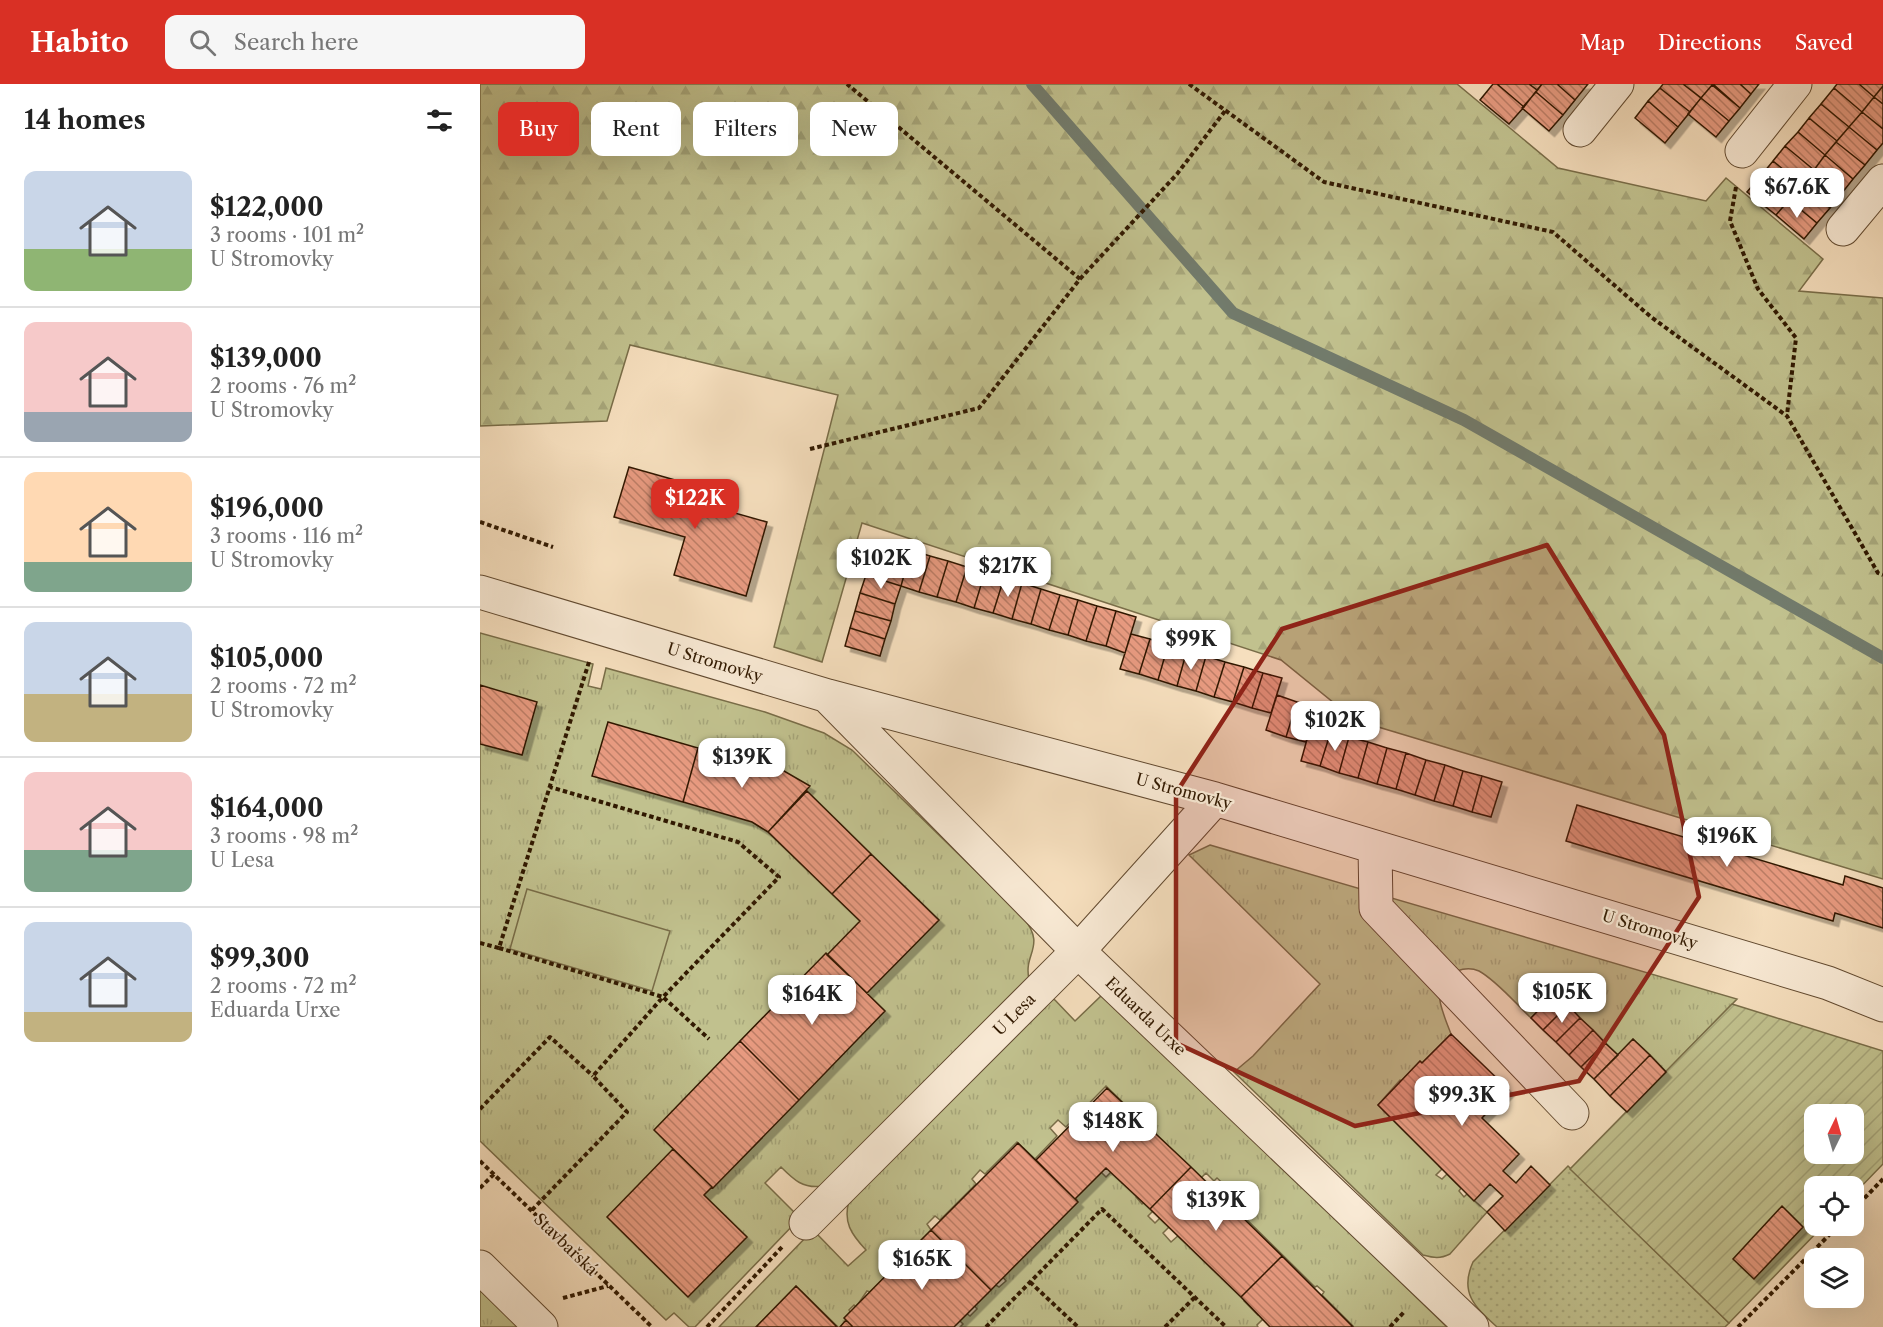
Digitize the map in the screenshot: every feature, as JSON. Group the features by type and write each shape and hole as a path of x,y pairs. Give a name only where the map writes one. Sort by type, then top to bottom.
{"street":[{"path":"1580,130 1617,84"},
{"path":"1742,151 1795,84"},
{"path":"1843,230 1883,181"},
{"name":"U Stromovky","path":"480,592 828,696 1215,799 1828,983 1883,1005"},
{"name":"Eduarda Urxe","path":"828,696 1078,951 1472,1327"},
{"name":"U Lesa","path":"806,1223 1078,951 1215,799"},
{"path":"1375,847 1376,908 1572,1113"},
{"path":"480,1267 541,1327"}],"path":[{"path":"848,84 1080,279"},
{"path":"1189,84 1324,182 1553,232 1651,317 1787,416 1878,573 1883,575"},
{"path":"810,449 979,408 1080,279 1177,174 1225,111"},
{"path":"1742,151 1730,221 1758,289 1796,338 1787,416"},
{"path":"480,522 553,547"},
{"path":"499,948 591,653"},
{"path":"549,787 738,842 779,877 663,997 593,1076"},
{"path":"480,943 663,997 709,1039"},
{"path":"480,1109 550,1037 593,1076 627,1112 532,1210"},
{"name":"Stavbařská","path":"480,1161 652,1327"},
{"path":"480,1188 494,1174"},
{"path":"1864,1199 1883,1179"},
{"path":"986,1327 1102,1209 1226,1327"},
{"path":"707,1327 806,1223"},
{"path":"1738,1327 1828,1236"},
{"path":"1030,1282 1078,1327"},
{"path":"1165,1327 1195,1297"}],"highlighted area":[{"path":"1547,545 1664,735 1699,897 1579,1081 1355,1126 1176,1043 1176,793 1282,629"}],"green space":[{"path":"480,84 1457,84 1558,168 1706,201 1726,178 1823,259 1799,291 1883,298 1883,879 1355,720 1281,660 862,523 822,662 774,647 838,395 630,345 607,421 480,426"},
{"path":"480,633 593,664 588,686 601,689 606,668 765,712 824,733 852,750 1023,917 1033,936 1033,950 1028,970 1029,979 823,1186 804,1185 781,1167 765,1183 797,1215 797,1221 695,1327 689,1327 674,1313 666,1320 480,1141"},
{"path":"1210,845 1737,999 1666,1072 1633,1039 1618,1055 1555,994 1531,1018 1479,971 1466,969 1448,976 1442,982 1439,998 1451,1034 1422,1063 1420,1061 1400,1080 1378,1105 1440,1165 1442,1169 1436,1175 1442,1179 1447,1174 1461,1188 1459,1191 1464,1197 1467,1194 1487,1212 1450,1254 1437,1258 1423,1255 1234,1072 1253,1056 1320,984 1189,855"},
{"path":"527,889 670,931 652,991 510,949"},
{"path":"1046,995 1055,1000 1075,1021 1102,995 1107,998 1447,1327 1354,1327 1322,1295 1324,1292 1317,1286 1315,1287 1243,1216 1238,1214 1246,1205 1217,1178 1214,1181 1206,1173 1201,1178 1106,1086 1066,1127 1058,1120 1050,1128 1057,1136 1035,1159 1017,1142 985,1174 980,1170 972,1179 976,1184 940,1220 935,1216 927,1224 931,1230 898,1263 896,1262 891,1267 893,1269 870,1292 867,1291 856,1307 854,1305 849,1310 846,1320 840,1327 796,1286 756,1327 719,1327 810,1233 816,1233 848,1266 866,1250 856,1239 848,1222 849,1201"},
{"path":"1732,1004 1883,1051 1883,1164 1864,1184 1864,1176 1804,1176 1804,1236 1813,1236 1729,1323 1570,1169"},
{"path":"1568,1166 1729,1323 1725,1327 1497,1327 1482,1313 1469,1291 1469,1273 1473,1262"},
{"path":"1113,1170 1123,1181 1122,1183 1138,1194 1136,1197 1142,1204 1145,1202 1154,1210 1148,1216 1155,1223 1161,1217 1170,1226 1163,1233 1171,1242 1179,1235 1246,1298 1244,1301 1258,1315 1265,1317 1257,1325 1258,1327 960,1327 963,1324 959,1320 966,1313 970,1316 977,1309 974,1305 994,1284 999,1287 1006,1281 1002,1276 1077,1200 1075,1198 1100,1171 1106,1177"},
{"path":"480,1288 519,1327 480,1327"}],"building":[{"path":"1493,84 1497,84 1524,107 1509,124 1480,100"},
{"path":"1497,84 1529,84 1537,90 1524,107"},
{"path":"1529,84 1542,84 1537,90"},
{"path":"1542,84 1557,84 1575,100 1563,115 1536,92"},
{"path":"1557,84 1588,84 1575,100"},
{"path":"1663,84 1683,84 1701,98 1690,112 1660,88"},
{"path":"1683,84 1713,84 1701,98"},
{"path":"1713,84 1740,84 1751,94 1740,108"},
{"path":"1740,84 1759,84 1751,94"},
{"path":"1837,84 1859,84 1874,97 1862,112 1834,88"},
{"path":"1859,84 1883,84 1883,86 1874,97"},
{"path":"1712,85 1740,108 1729,121 1701,98"},
{"path":"1883,86 1883,104 1874,97"},
{"path":"1660,88 1690,112 1678,127 1648,101"},
{"path":"1834,88 1862,112 1849,127 1821,104"},
{"path":"1536,92 1563,115 1549,131 1522,108"},
{"path":"1874,97 1883,104 1883,129 1862,112"},
{"path":"1701,98 1729,121 1716,137 1688,114"},
{"path":"1648,101 1678,127 1665,143 1635,118"},
{"path":"1821,104 1849,127 1837,141 1809,118"},
{"path":"1862,112 1883,129 1883,143 1877,150 1849,127"},
{"path":"1809,118 1837,141 1825,155 1798,132"},
{"path":"1849,127 1877,150 1865,165 1836,142"},
{"path":"1798,132 1825,155 1814,170 1785,146"},
{"path":"1836,142 1865,165 1853,179 1825,155"},
{"path":"1785,146 1814,170 1801,184 1773,161"},
{"path":"1825,155 1853,179 1842,193 1814,170"},
{"path":"1773,161 1801,184 1789,200 1760,177"},
{"path":"1814,170 1842,193 1830,208 1801,184"},
{"path":"1760,177 1789,200 1776,215 1747,192"},
{"path":"1801,184 1830,208 1817,223 1789,200"},
{"path":"1789,200 1817,223 1804,239 1776,215"},
{"path":"629,467 700,487 696,502 767,522 746,596 674,575 685,537 614,517"},
{"path":"876,540 911,550 901,586 866,575"},
{"path":"911,550 930,556 919,592 901,586"},
{"path":"930,556 948,561 937,597 919,592"},
{"path":"948,561 967,567 956,602 937,597"},
{"path":"967,567 985,572 974,608 956,602"},
{"path":"985,572 1004,578 993,613 974,608"},
{"path":"866,575 901,586 895,604 860,593"},
{"path":"1004,578 1022,583 1012,619 993,613"},
{"path":"1022,583 1041,589 1031,624 1012,619"},
{"path":"1041,589 1060,595 1049,630 1031,624"},
{"path":"860,593 895,604 891,621 855,611"},
{"path":"1060,595 1078,600 1068,635 1049,630"},
{"path":"1078,600 1097,606 1086,641 1068,635"},
{"path":"1097,606 1116,611 1106,646 1086,641"},
{"path":"855,611 891,621 885,639 850,628"},
{"path":"1116,611 1136,617 1125,653 1106,646"},
{"path":"850,628 885,639 880,656 845,646"},
{"path":"1131,634 1150,639 1139,674 1120,669"},
{"path":"1150,639 1168,645 1158,680 1139,674"},
{"path":"1168,645 1187,650 1177,686 1158,680"},
{"path":"1187,650 1206,656 1196,691 1177,686"},
{"path":"1206,656 1225,662 1214,697 1196,691"},
{"path":"1225,662 1244,667 1233,702 1214,697"},
{"path":"1244,667 1263,673 1252,708 1233,702"},
{"path":"1263,673 1282,678 1271,713 1252,708"},
{"path":"480,685 537,702 522,755 480,744"},
{"path":"1277,695 1297,702 1286,737 1266,730"},
{"path":"1297,702 1316,707 1306,742 1286,737"},
{"path":"608,722 698,748 683,802 592,776"},
{"path":"1311,725 1331,731 1320,766 1301,761"},
{"path":"1331,731 1349,737 1339,773 1320,766"},
{"path":"1349,737 1368,742 1358,778 1339,773"},
{"path":"1368,742 1387,748 1377,784 1358,778"},
{"path":"698,748 769,769 772,764 810,786 768,832 752,822 683,802"},
{"path":"1387,748 1406,753 1396,789 1377,784"},
{"path":"1406,753 1426,760 1415,795 1396,789"},
{"path":"1426,760 1445,765 1434,801 1415,795"},
{"path":"1445,765 1463,771 1453,806 1434,801"},
{"path":"1463,771 1482,776 1472,812 1453,806"},
{"path":"1482,776 1502,782 1491,817 1472,812"},
{"path":"807,791 871,854 832,894 768,832"},
{"path":"1577,805 1843,885 1845,876 1883,888 1883,928 1835,913 1833,921 1566,841"},
{"path":"871,854 939,920 867,993 827,955 860,921 832,894"},
{"path":"826,953 885,1011 799,1100 740,1041"},
{"path":"1555,993 1568,1005 1543,1030 1531,1018"},
{"path":"1568,1005 1580,1018 1556,1042 1543,1030"},
{"path":"1580,1018 1593,1030 1569,1055 1556,1042"},
{"path":"1593,1030 1605,1043 1581,1067 1569,1055"},
{"path":"1451,1034 1509,1090 1482,1118 1519,1154 1503,1171 1516,1183 1531,1166 1550,1185 1505,1231 1487,1212 1503,1196 1490,1184 1474,1201 1378,1105 1420,1061 1422,1063"},
{"path":"1633,1039 1650,1055 1610,1096 1594,1079"},
{"path":"740,1041 799,1100 713,1188 654,1130"},
{"path":"1605,1043 1618,1055 1594,1079 1581,1067"},
{"path":"1650,1055 1666,1072 1627,1112 1610,1096"},
{"path":"1107,1088 1191,1167 1150,1209 1106,1168 1075,1199 1036,1160"},
{"path":"1018,1143 1078,1202 991,1290 931,1230"},
{"path":"673,1149 712,1187 704,1195 747,1237 688,1297 607,1217"},
{"path":"1191,1167 1282,1256 1241,1297 1150,1209"},
{"path":"1782,1206 1803,1227 1754,1279 1733,1259"},
{"path":"931,1230 991,1290 954,1327 853,1327 844,1318"},
{"path":"1282,1256 1353,1327 1270,1327 1241,1297"},
{"path":"796,1286 837,1327 756,1327"},
{"path":"846,1320 853,1327 840,1327"}],"waterway":[{"path":"1032,84 1233,313 1464,420 1883,658"}]}
